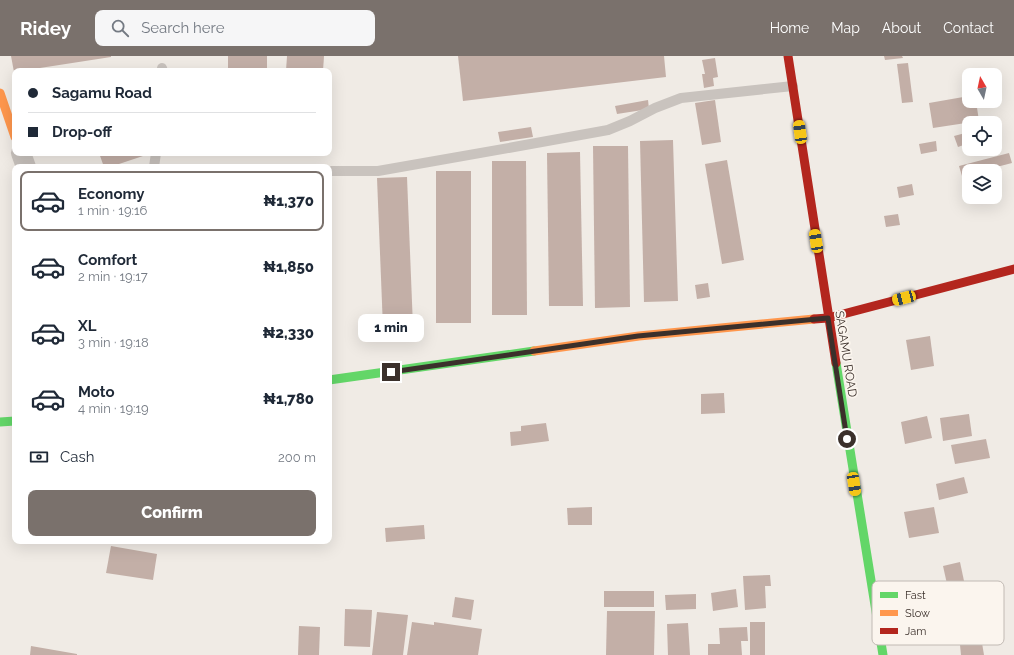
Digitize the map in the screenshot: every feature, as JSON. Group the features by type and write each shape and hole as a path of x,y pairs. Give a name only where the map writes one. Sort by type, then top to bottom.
{"main road":[{"name":"SAGAMU ROAD","path":"788,56 872,593"},
{"path":"0,93 12,127"},
{"path":"332,380 638,336 828,318 1014,269"},
{"path":"0,422 12,421"},
{"name":"SAGAMU ROAD","path":"881,645 883,655"}],"lane":[{"path":"332,171 378,171 522,146 608,130 630,122 655,108 681,98 793,86"}],"building":[{"path":"11,56 111,56 40,68 13,68"},
{"path":"228,56 267,56 267,68 228,68"},
{"path":"287,56 324,56 323,68 286,68"},
{"path":"458,56 664,56 666,77 463,101"},
{"path":"884,56 902,56 903,58 885,60"},
{"path":"715,58 718,77 713,78 714,86 704,88 702,74 705,74 702,60"},
{"path":"908,63 913,102 902,103 897,64"},
{"path":"962,97 962,108 977,108 978,116 962,116 962,124 933,128 929,103"},
{"path":"648,100 649,109 617,114 615,106"},
{"path":"715,100 721,142 702,145 695,103"},
{"path":"531,127 533,137 500,142 498,132"},
{"path":"962,134 962,146 958,147 954,136"},
{"path":"673,140 678,301 644,302 640,141"},
{"path":"936,141 937,151 921,154 919,144"},
{"path":"593,146 628,146 630,307 595,308"},
{"path":"580,152 583,306 549,306 547,153"},
{"path":"1009,153 1012,163 1002,166 1002,164 967,164 1002,156"},
{"path":"100,156 143,156 119,164 103,164"},
{"path":"727,160 744,260 722,264 705,164"},
{"path":"492,161 526,161 527,315 492,315"},
{"path":"962,165 962,176 959,166"},
{"path":"436,171 471,171 471,323 436,323"},
{"path":"407,177 413,327 383,328 377,178"},
{"path":"912,184 914,195 899,198 897,187"},
{"path":"898,214 900,225 886,227 884,216"},
{"path":"708,283 710,297 697,299 695,285"},
{"path":"930,336 934,366 911,370 906,340"},
{"path":"724,393 725,413 701,414 701,394"},
{"path":"969,414 972,436 943,441 940,418"},
{"path":"927,416 932,438 905,444 901,422"},
{"path":"546,423 549,441 511,446 510,432 521,431 521,426"},
{"path":"986,439 990,458 955,464 951,445"},
{"path":"964,477 968,493 939,500 936,484"},
{"path":"592,507 592,525 568,525 567,508"},
{"path":"934,507 939,533 909,538 904,512"},
{"path":"424,525 425,539 386,542 385,528"},
{"path":"111,546 157,554 153,580 106,573"},
{"path":"960,562 964,581 946,581 943,566"},
{"path":"770,575 771,586 765,586 766,608 745,610 743,576"},
{"path":"736,589 738,607 713,611 711,593"},
{"path":"604,591 654,591 654,607 604,607"},
{"path":"696,594 696,609 666,610 665,595"},
{"path":"455,597 474,600 471,620 452,617"},
{"path":"345,609 372,610 370,647 344,646"},
{"path":"607,611 655,611 654,655 606,655"},
{"path":"377,612 408,615 403,655 372,655"},
{"path":"412,622 434,625 434,622 482,629 478,655 407,655"},
{"path":"750,622 765,622 765,655 750,655"},
{"path":"688,623 690,655 668,655 667,624"},
{"path":"299,626 320,627 319,655 298,655"},
{"path":"747,627 748,641 741,641 742,655 708,655 708,644 720,644 719,628"},
{"path":"960,645 982,645 984,655 961,655"},
{"path":"31,646 77,654 77,655 30,655"}],"traffic: fast":[{"path":"332,380 534,351"},
{"path":"836,363 872,587"},
{"path":"0,422 12,421"},
{"path":"881,645 883,655"}],"traffic: slow":[{"path":"0,93 12,128"},
{"path":"534,351 639,336 814,319"}],"traffic: jam":[{"path":"788,56 836,363"},
{"path":"814,319 828,318 1014,269"}],"route":[{"path":"391,372 638,336 828,318 847,439"}]}
